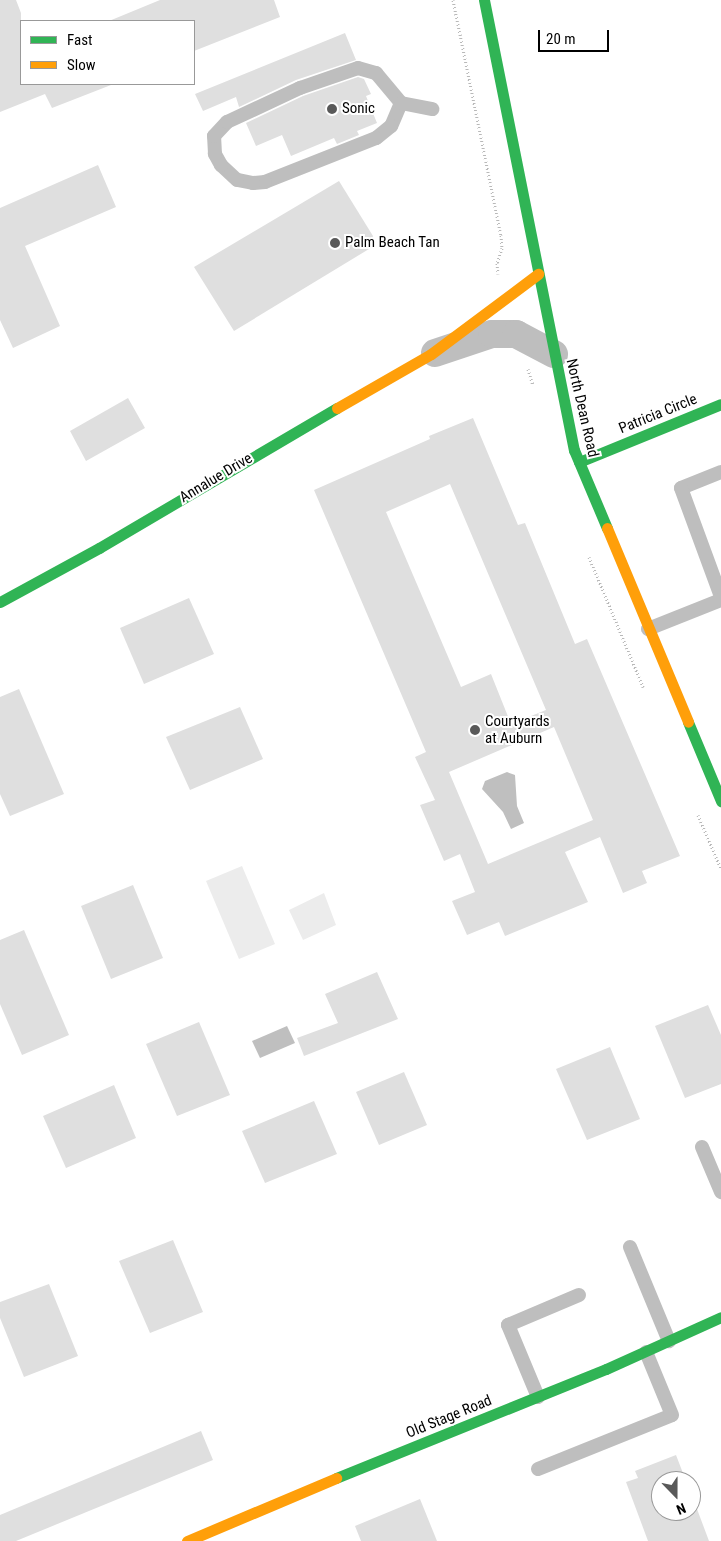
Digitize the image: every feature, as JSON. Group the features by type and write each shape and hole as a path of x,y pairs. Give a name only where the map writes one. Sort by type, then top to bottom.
{"street":[{"name":"North Dean Road","path":"484,0 574,450 721,801"},
{"name":"Annalue Drive","path":"0,602 99,548 294,432 431,354 538,274"},
{"name":"Annalue Drive","path":"431,354 492,334 516,334 554,354"},
{"name":"Patricia Circle","path":"579,462 721,404"},
{"name":"Old Stage Road","path":"187,1541 245,1515 646,1352 721,1317"}],"lane":[{"path":"401,103 391,126 376,138 266,182 252,183 238,180 221,165 215,154 214,136 227,122 300,88 358,68 376,73 401,103 432,109"},
{"path":"648,629 721,598 681,488 721,472"},
{"path":"702,1147 721,1192"},
{"path":"630,1247 669,1341"},
{"path":"538,1397 508,1325 578,1295"},
{"path":"538,1469 672,1416 646,1352"}],"path":[{"path":"453,0 501,235 502,248 497,263 502,301"}],"shaded area":[{"path":"507,772 515,775 517,806 524,823 511,829 503,812 482,789 485,781"},
{"path":"242,866 275,944 239,959 206,881"},
{"path":"324,893 336,925 303,940 289,910"},
{"path":"287,1026 295,1043 260,1058 252,1041"}],"building":[{"path":"0,0 16,0 21,13 20,85 111,85 52,108 45,94 0,112"},
{"path":"160,0 274,0 280,17 195,51 195,20 111,20"},
{"path":"345,33 356,60 296,80 239,107 236,97 203,111 195,94"},
{"name":"Sonic","path":"358,77 364,79 371,94 366,96 377,123 357,131 359,135 337,144 334,138 291,156 282,135 256,146 246,123 303,96"},
{"path":"98,165 116,207 25,246 60,326 13,348 0,320 0,208"},
{"path":"339,181 373,236 369,249 234,331 194,267"},
{"path":"128,398 145,428 86,461 70,431"},
{"path":"473,418 518,525 525,523 575,644 587,639 680,856 642,871 647,883 623,893 600,837 565,852 588,902 505,936 499,922 467,935 452,901 475,892 460,854 444,861 420,805 435,800 415,757 426,752 314,490 430,439 429,436","holes":["450,484 546,710 511,724 491,674 461,687 386,512","554,727 593,820 488,864 449,772"]},
{"path":"189,598 214,654 144,684 120,628"},
{"path":"19,689 64,794 10,816 0,794 0,697"},
{"path":"240,707 263,759 190,790 166,737"},
{"path":"133,885 163,958 111,979 81,906"},
{"path":"24,930 69,1035 22,1055 0,1004 0,940"},
{"path":"377,972 398,1019 304,1056 297,1038 338,1023 325,994"},
{"path":"708,1005 721,1035 721,1084 685,1098 655,1026"},
{"path":"199,1022 230,1095 177,1116 146,1044"},
{"path":"610,1047 640,1119 587,1140 556,1069"},
{"path":"404,1072 427,1125 379,1145 356,1092"},
{"path":"114,1085 136,1138 66,1168 43,1116"},
{"path":"314,1101 337,1154 265,1183 242,1131"},
{"path":"173,1240 203,1312 150,1333 119,1261"},
{"path":"49,1284 78,1356 24,1377 0,1318 0,1302"},
{"path":"201,1431 213,1460 16,1541 0,1541 0,1515"},
{"path":"676,1455 682,1471 651,1471 651,1521 701,1520 709,1541 648,1541 626,1482 638,1478 635,1471"},
{"path":"420,1499 437,1541 361,1541 355,1526"}],"traffic: fast":[{"path":"484,0 574,450 607,528"},
{"path":"579,462 721,404"},
{"path":"0,602 99,548 337,408"},
{"path":"688,722 721,801"},
{"path":"336,1478 606,1369 721,1317"}],"traffic: slow":[{"path":"337,408 431,354 538,274"},
{"path":"607,528 688,722"},
{"path":"187,1541 336,1478"}],"place":[{"name":"Sonic","path":"332,109"},
{"name":"Palm Beach Tan","path":"335,243"},
{"name":"Courtyards at Auburn","path":"475,730"}]}
